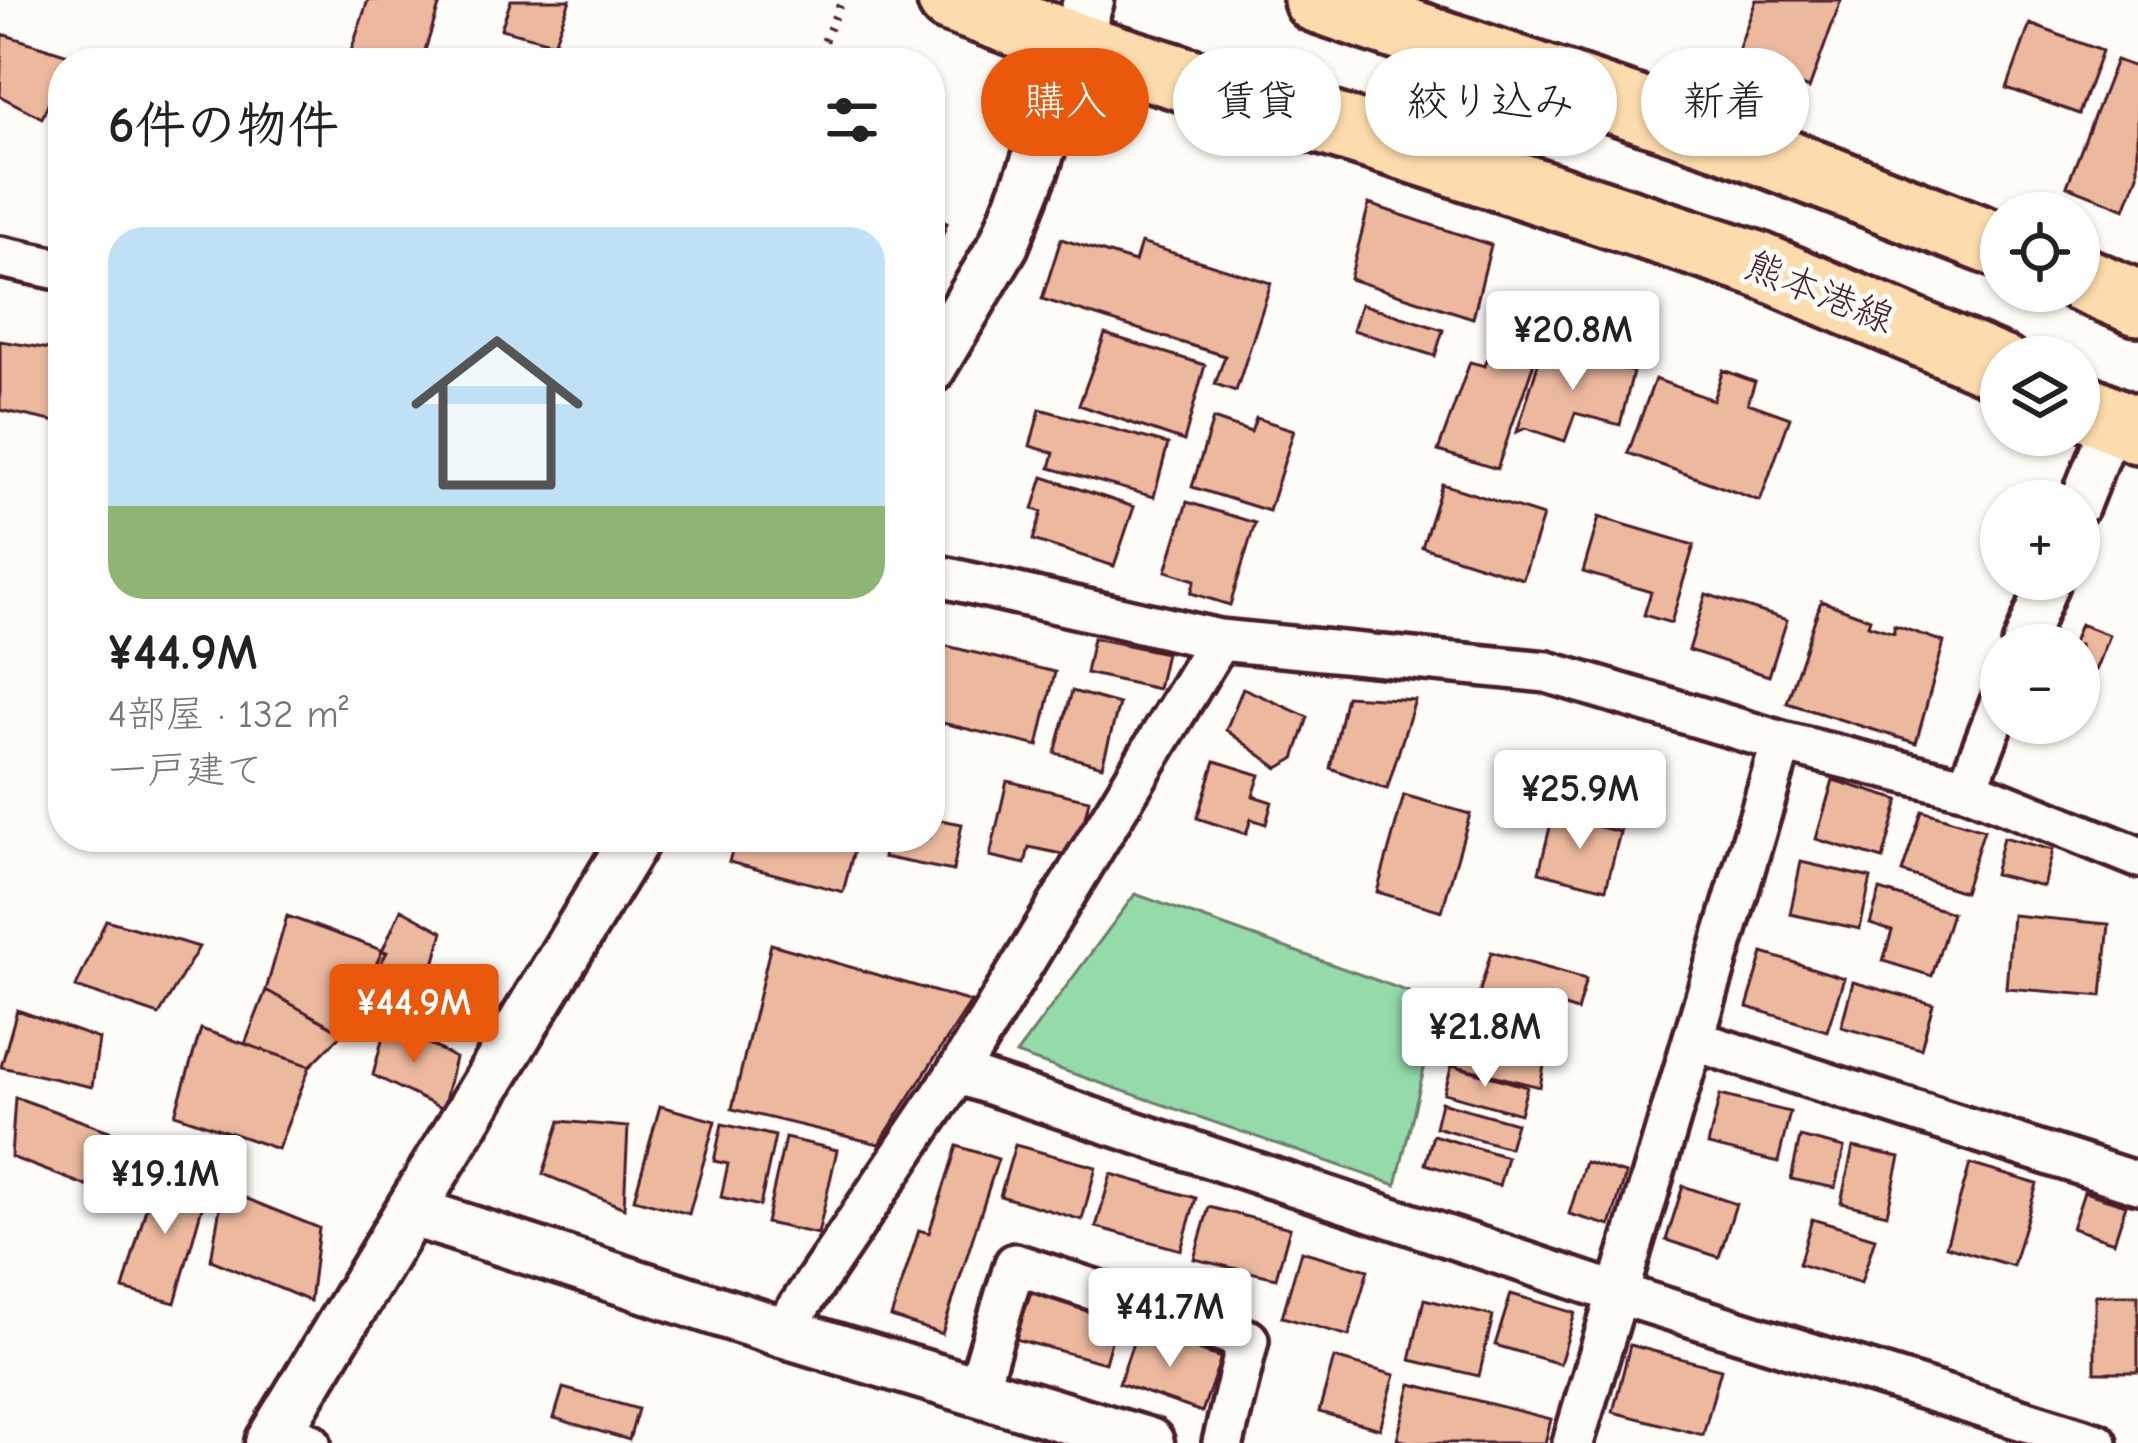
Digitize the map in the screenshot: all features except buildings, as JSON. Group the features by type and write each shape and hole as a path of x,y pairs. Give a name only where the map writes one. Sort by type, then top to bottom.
{"main road":[{"name":"熊本港線","path":"950,0 1082,23 1400,146 1757,264 1980,359"},
{"path":"1316,0 1724,138 1980,238"}],"street":[{"path":"945,344 1004,244 1082,23"},
{"path":"0,257 48,267"},
{"path":"2088,480 2110,418"},
{"path":"945,577 1219,640 1547,672 1782,742 1967,788 2138,857"},
{"path":"782,1332 957,1073 1219,640"},
{"path":"1573,1443 1782,742"},
{"path":"1967,788 1984,744"},
{"path":"287,1438 410,1210 627,852"},
{"path":"1693,1040 2138,1183"},
{"path":"957,1073 1617,1293 2097,1443"},
{"path":"410,1210 782,1332 1149,1443"},
{"path":"977,1391 1015,1264 1248,1340 1223,1443"}],"path":[{"path":"821,48 842,0"}],"green space":[{"path":"1135,894 1440,1003 1396,1185 1016,1054"}]}
